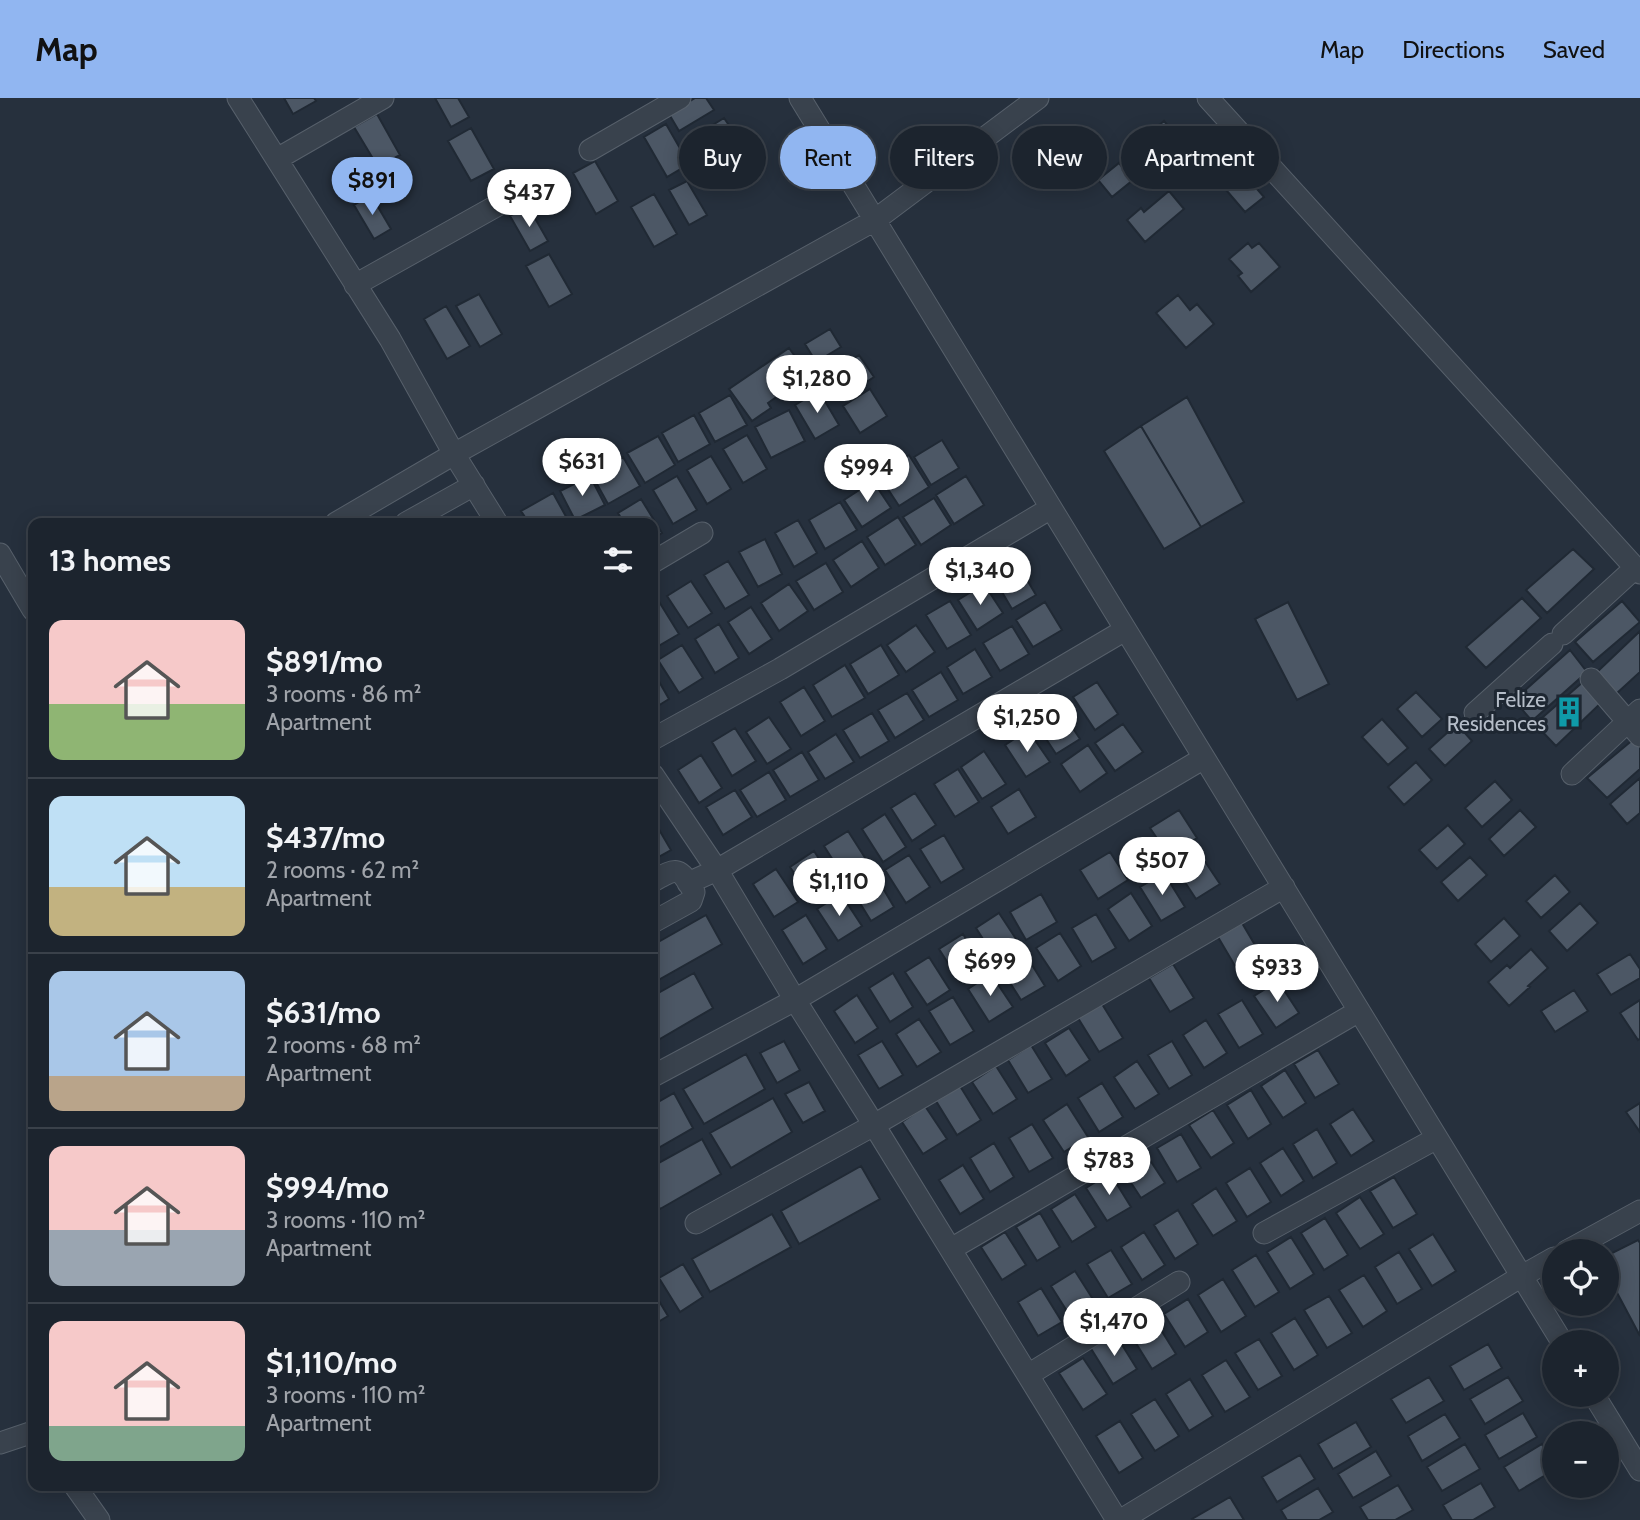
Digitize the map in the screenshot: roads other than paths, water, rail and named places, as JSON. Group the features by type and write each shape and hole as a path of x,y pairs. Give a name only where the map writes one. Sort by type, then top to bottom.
{"street":[{"path":"239,98 390,339 454,454 494,518"},
{"path":"277,159 383,98"},
{"path":"590,150 680,98"},
{"path":"800,98 1555,1330"},
{"path":"345,518 454,454 875,220 1038,98"},
{"path":"1208,98 1638,571 1475,713"},
{"path":"355,285 498,205"},
{"path":"415,518 474,485"},
{"path":"658,735 780,669 1051,509"},
{"path":"658,559 702,533"},
{"path":"0,554 28,602"},
{"path":"688,883 717,870 1125,630"},
{"path":"1572,774 1636,722 1591,679"},
{"path":"658,1073 795,1000 1204,758"},
{"path":"658,782 717,870 1119,1520 1542,1265"},
{"path":"658,878 676,870 694,892 691,901 658,919"},
{"path":"696,1223 874,1125 1284,887"},
{"path":"951,1249 1359,1011"},
{"path":"1264,1233 1437,1138"},
{"path":"1589,1239 1640,1211"},
{"path":"1028,1375 1180,1282"},
{"path":"1601,1407 1640,1470"},
{"path":"0,1443 28,1434"},
{"path":"79,1491 99,1520"}],"place":[{"name":"Felize Residences","path":"1569,712"}]}
